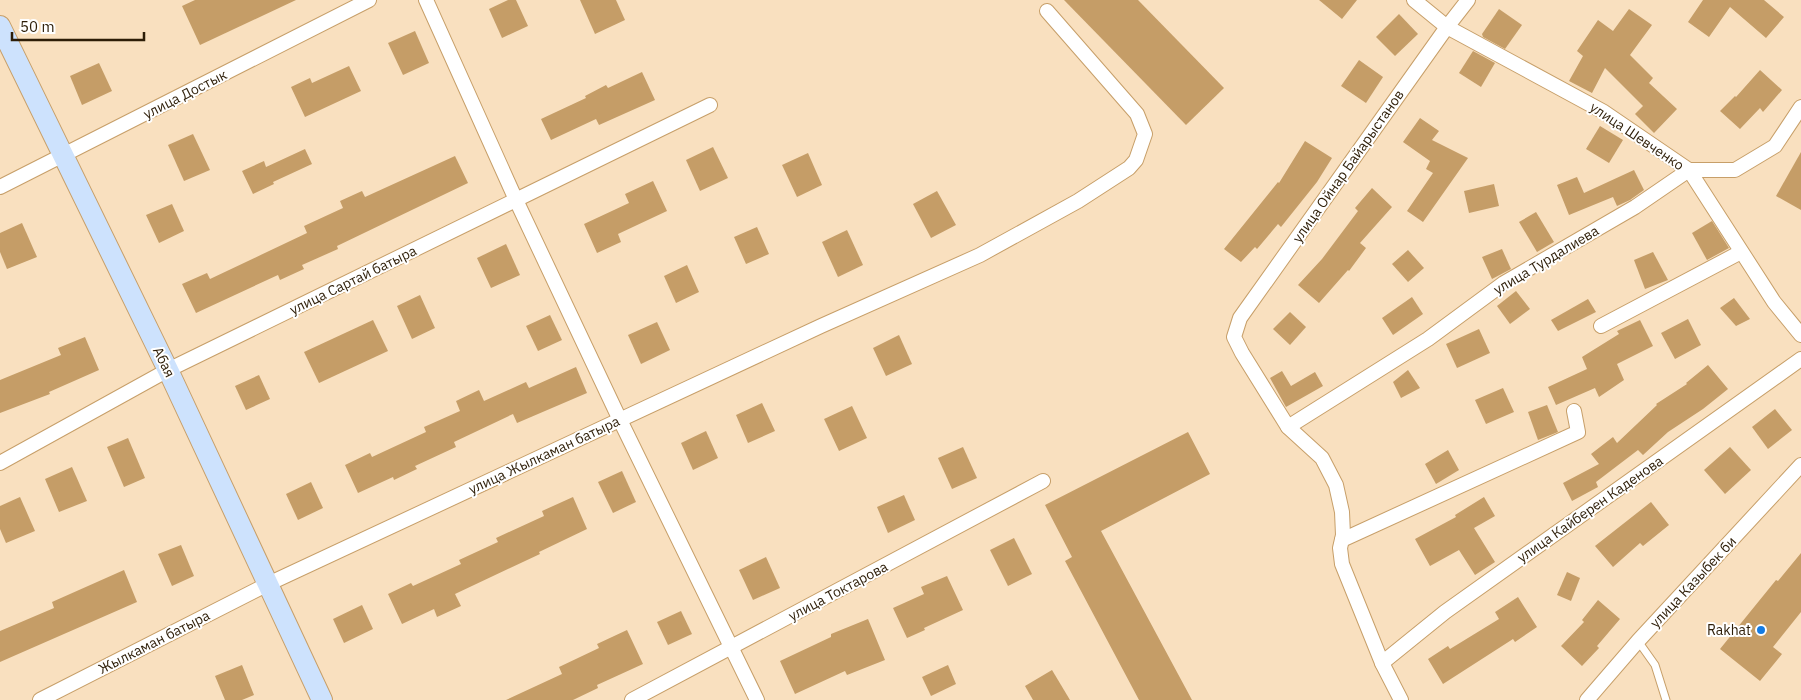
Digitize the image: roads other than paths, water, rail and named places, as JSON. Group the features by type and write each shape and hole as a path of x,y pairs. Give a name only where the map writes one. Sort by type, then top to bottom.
{"street":[{"name":"улица Достык","path":"0,186 369,0"},
{"path":"426,0 516,200 620,420 757,700"},
{"name":"улица Шевченко","path":"1414,0 1447,27 1604,112 1689,170 1774,302 1801,335"},
{"name":"улица Ойнар Байарыстанов","path":"1288,427 1234,337 1240,318 1468,0"},
{"name":"улица Жылкаман батыра","path":"268,584 821,326 980,255 1078,202 1129,168 1136,160 1145,134 1137,114 1047,11"},
{"name":"Абая","path":"0,26 168,370 322,700"},
{"name":"улица Сартай батыра","path":"0,463 168,370 710,105"},
{"path":"1689,170 1735,170 1775,146 1801,107"},
{"name":"улица Турдалиева","path":"1288,427 1428,339 1504,283 1635,207 1689,170"},
{"path":"1601,326 1741,252"},
{"name":"улица Кайберен Каденова","path":"1382,663 1445,612 1801,359"},
{"path":"1342,540 1578,432 1574,411"},
{"path":"1288,427 1322,458 1336,485 1342,512 1342,540 1340,548 1342,564 1382,663 1401,700"},
{"name":"улица Казыбек би","path":"1587,700 1638,641 1801,465"},
{"name":"улица Токтарова","path":"632,700 1043,481"},
{"name":"Жылкаман батыра","path":"40,700 268,584"}],"lane":[{"path":"1638,641 1655,665 1666,700"}],"place":[{"name":"Rakhat","path":"1761,630"}]}
